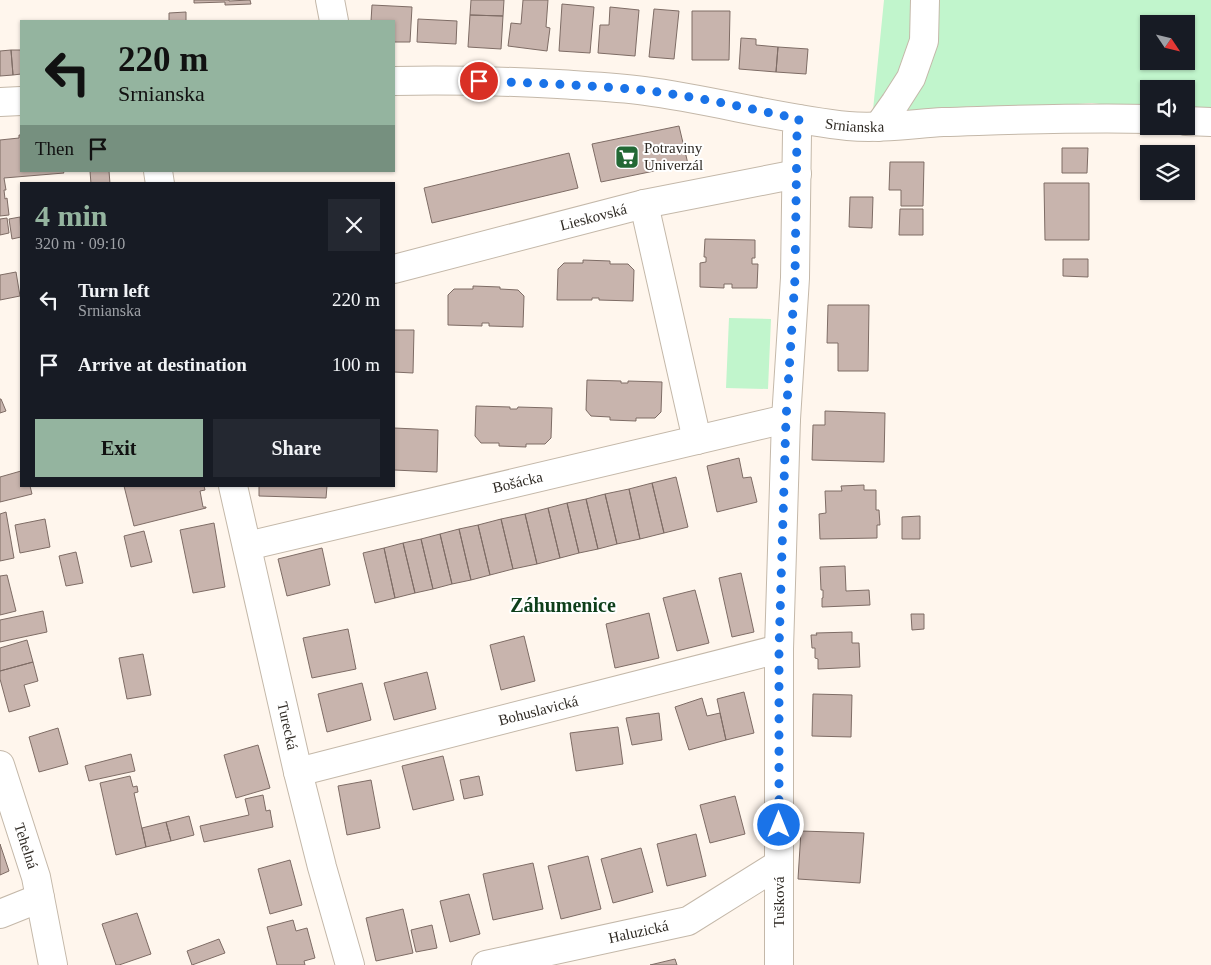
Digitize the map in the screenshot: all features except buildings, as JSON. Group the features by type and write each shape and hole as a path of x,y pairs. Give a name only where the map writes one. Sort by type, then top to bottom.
{"street":[{"path":"330,0 334,20"},
{"path":"878,127 896,103 911,78 924,41 925,0"},
{"name":"Srnianska","path":"395,81 531,83 644,90 799,119 850,126 878,127 999,120 1140,119"},
{"path":"0,102 20,101"},
{"name":"Tušková","path":"779,965 779,649 786,419 795,278 797,133 799,119"},
{"path":"1195,121 1211,122"},
{"name":"Lieskovská","path":"395,269 644,204 797,174"},
{"path":"644,204 696,440"},
{"name":"Bošácka","path":"247,546 786,419"},
{"name":"Turecká","path":"233,487 298,772 322,867 350,965"},
{"name":"Bohuslavická","path":"298,772 779,649"},
{"name":"Tehelná","path":"0,765 36,877 53,965"},
{"name":"Haluzická","path":"486,965 688,921 779,864"},
{"path":"0,914 40,898"}],"green space":[{"path":"884,0 1211,0 1211,114 1195,113 1195,80 1140,80 1140,109 1092,103 1046,106 976,106 912,112 873,110"},
{"path":"729,318 771,319 768,389 726,388"}],"place":[{"name":"Potraviny Univerzál","path":"627,157"}],"district":[{"name":"Záhumenice","path":"563,605"}],"route":[{"path":"479,81 644,90 799,119 797,133 795,278 786,419 779,649 779,825"}]}
